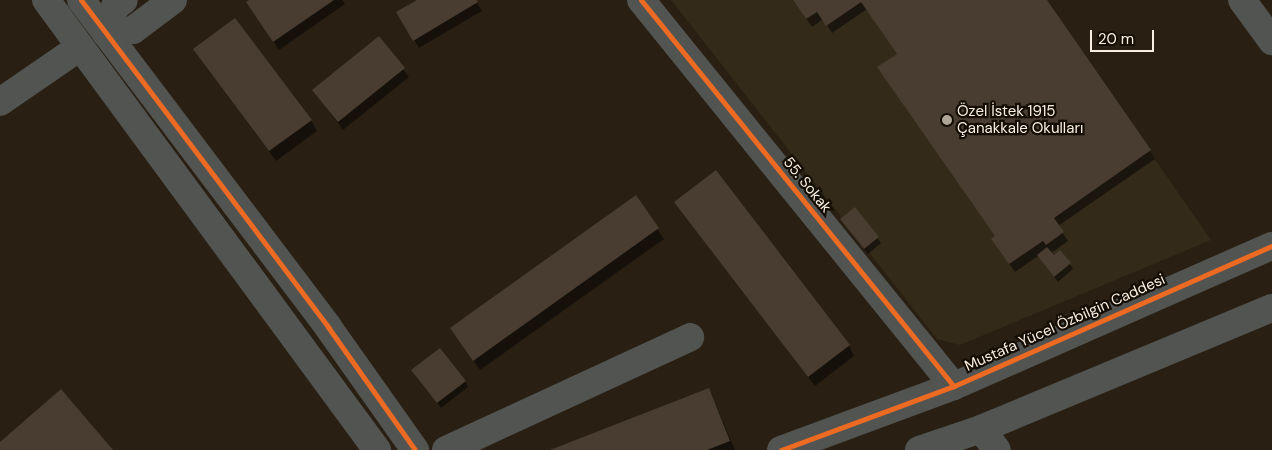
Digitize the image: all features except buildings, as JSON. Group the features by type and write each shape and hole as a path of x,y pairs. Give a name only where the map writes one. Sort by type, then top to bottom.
{"street":[{"path":"46,0 377,450"},
{"path":"81,0 328,327 415,450"},
{"path":"106,33 115,6 124,0"},
{"path":"106,33 133,30 173,0"},
{"name":"55. Sokak","path":"641,0 954,386"},
{"path":"1242,0 1272,41"},
{"path":"0,102 80,47"},
{"name":"Mustafa Yücel Özbilgin Caddesi","path":"781,450 954,386 1272,246"},
{"path":"919,450 989,440 1272,308"},
{"path":"446,450 690,337"}],"shaded area":[{"name":"Özel İstek 1915 Çanakkale Okulları","path":"671,0 1044,0 1211,240 960,345 937,339"}],"cycle path":[{"path":"81,0 328,327 415,450"},
{"path":"641,0 954,386"},
{"path":"781,450 954,386 1272,246"}],"place":[{"name":"Özel İstek 1915 Çanakkale Okulları","path":"947,120"}]}
